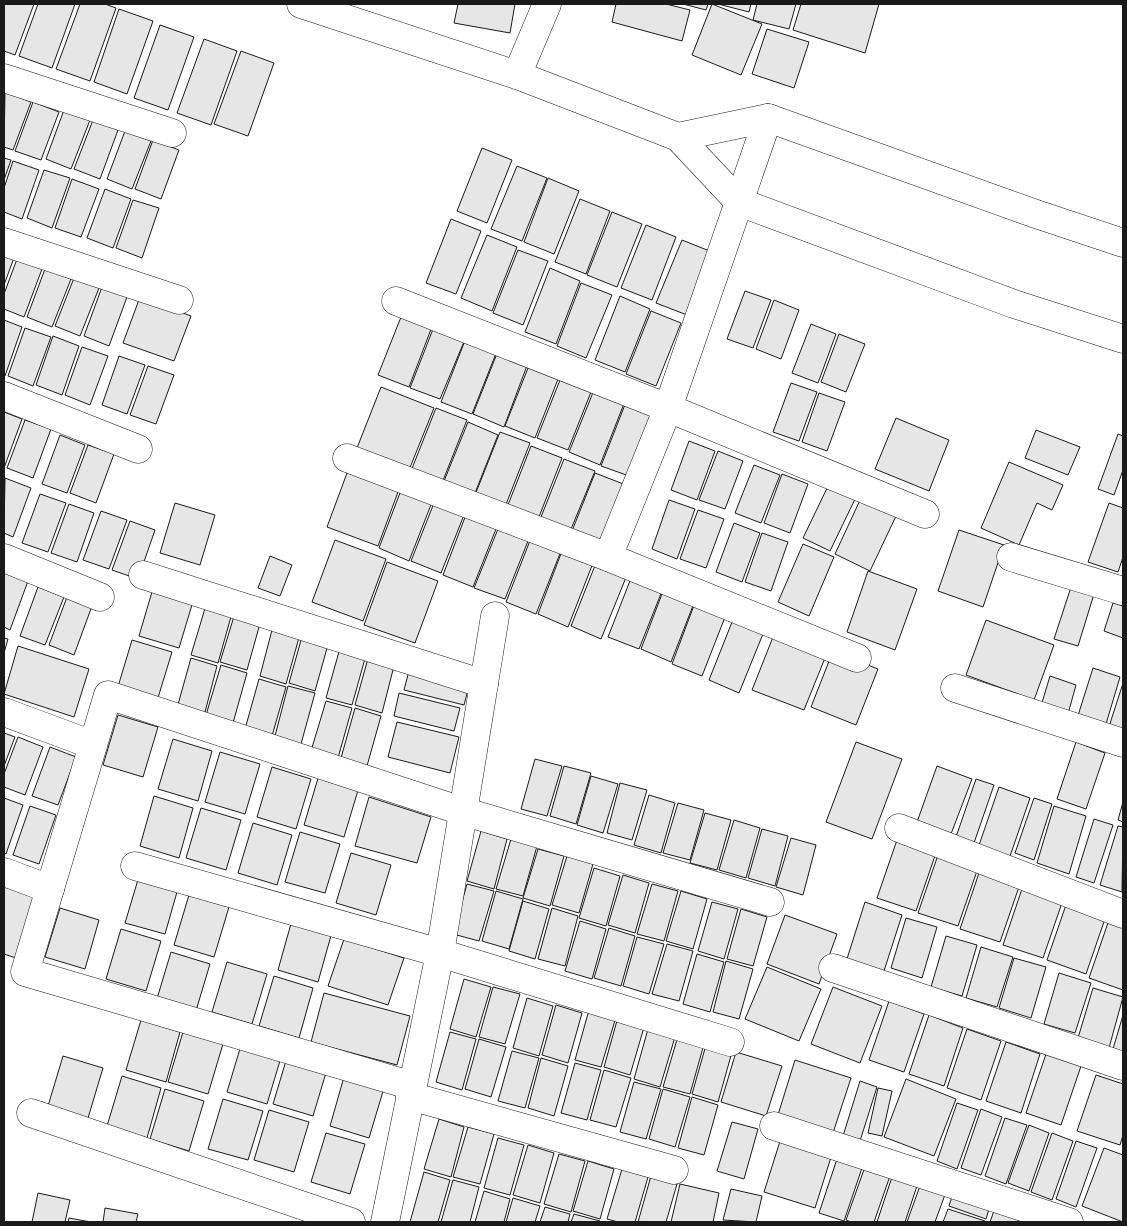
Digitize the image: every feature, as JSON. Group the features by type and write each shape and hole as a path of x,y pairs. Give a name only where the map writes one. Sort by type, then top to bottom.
{"street":[{"path":"301,4 517,75 678,137 739,202 1014,304 1123,339"},
{"path":"517,75 547,4"},
{"path":"4,78 172,133"},
{"path":"678,137 768,118 1036,214 1123,243"},
{"path":"608,557 668,408 768,118"},
{"path":"4,242 179,300"},
{"path":"396,301 668,408 925,514"},
{"path":"4,396 138,449"},
{"path":"347,458 608,557 857,658"},
{"path":"1011,556 1123,591"},
{"path":"4,558 100,597"},
{"path":"143,575 484,684"},
{"path":"385,1222 440,952 495,616"},
{"path":"955,688 1123,743"},
{"path":"674,1170 25,972 108,695 462,811 770,902"},
{"path":"4,712 93,746"},
{"path":"898,828 1123,914"},
{"path":"135,866 440,952 730,1042"},
{"path":"4,872 50,889"},
{"path":"833,968 1123,1066"},
{"path":"31,1113 351,1222"},
{"path":"774,1126 1069,1222"}],"building":[{"path":"4,4 34,4 15,55 4,51"},
{"path":"38,4 75,4 52,68 19,56"},
{"path":"80,4 105,4 116,8 90,81 56,69"},
{"path":"458,4 515,4 510,33 454,23"},
{"path":"616,4 666,4 690,10 682,41 612,22"},
{"path":"683,4 708,4 706,10"},
{"path":"712,4 762,24 741,75 692,55"},
{"path":"718,4 751,4 749,12"},
{"path":"757,4 796,4 789,29 753,20"},
{"path":"801,4 879,4 865,53 793,30"},
{"path":"119,9 153,21 127,94 94,82"},
{"path":"160,25 194,37 168,110 134,98"},
{"path":"767,29 809,42 794,88 752,74"},
{"path":"204,39 237,51 211,125 177,113"},
{"path":"241,51 274,63 248,136 214,124"},
{"path":"5,92 31,102 13,150 4,147"},
{"path":"33,102 59,112 41,160 15,151"},
{"path":"64,110 90,120 71,169 46,159"},
{"path":"93,120 118,130 100,179 74,169"},
{"path":"125,131 151,141 132,189 107,179"},
{"path":"153,140 179,150 161,199 135,189"},
{"path":"482,148 512,160 487,223 457,211"},
{"path":"4,158 11,160 4,180"},
{"path":"13,161 39,170 22,219 4,212 4,188"},
{"path":"517,166 547,178 522,241 491,229"},
{"path":"44,170 70,178 52,228 27,218"},
{"path":"548,178 579,191 554,254 524,242"},
{"path":"72,179 99,189 81,237 55,228"},
{"path":"105,189 131,199 113,248 87,238"},
{"path":"580,199 610,211 586,274 555,262"},
{"path":"133,200 159,208 142,258 116,248"},
{"path":"612,212 642,224 617,287 587,275"},
{"path":"451,219 481,231 456,294 426,283"},
{"path":"646,225 676,237 652,300 621,288"},
{"path":"487,235 517,247 492,311 461,298"},
{"path":"682,240 712,252 687,315 656,303"},
{"path":"4,250 15,255 4,285"},
{"path":"518,250 548,261 523,325 493,313"},
{"path":"17,259 42,269 24,317 4,309 4,294"},
{"path":"550,268 580,281 556,344 525,332"},
{"path":"45,269 71,279 52,327 27,317"},
{"path":"74,278 99,288 80,336 55,326"},
{"path":"581,283 612,295 586,358 557,346"},
{"path":"102,287 127,297 109,346 84,336"},
{"path":"745,291 771,300 753,348 727,339"},
{"path":"620,296 650,309 625,372 595,360"},
{"path":"140,297 191,316 174,361 123,343"},
{"path":"774,300 799,310 781,359 756,349"},
{"path":"651,311 681,323 656,386 626,374"},
{"path":"403,312 433,324 409,387 378,375"},
{"path":"4,320 22,327 5,376 4,376"},
{"path":"435,324 466,337 440,399 410,388"},
{"path":"811,324 836,334 818,383 792,373"},
{"path":"25,328 51,337 33,386 8,376"},
{"path":"839,334 865,344 846,392 821,382"},
{"path":"53,336 79,346 62,395 36,385"},
{"path":"466,338 497,351 472,414 441,402"},
{"path":"82,347 108,356 90,405 65,395"},
{"path":"498,351 528,363 504,427 473,414"},
{"path":"119,356 145,365 127,414 102,405"},
{"path":"530,363 560,374 535,438 505,426"},
{"path":"148,366 174,375 156,424 130,415"},
{"path":"562,375 593,387 568,450 537,438"},
{"path":"791,383 817,392 799,441 773,432"},
{"path":"381,387 434,408 409,470 357,448"},
{"path":"594,390 625,401 600,465 569,452"},
{"path":"819,393 845,402 827,451 802,442"},
{"path":"626,402 656,414 632,477 601,466"},
{"path":"436,408 467,420 442,483 411,471"},
{"path":"4,412 22,419 4,468"},
{"path":"896,418 949,440 929,491 875,469"},
{"path":"25,420 51,429 33,478 7,468"},
{"path":"468,422 498,435 473,498 442,486"},
{"path":"1036,430 1080,447 1068,475 1025,458"},
{"path":"500,432 530,443 505,507 475,495"},
{"path":"1118,434 1123,436 1123,470 1114,495 1098,489"},
{"path":"60,435 85,445 67,493 42,484"},
{"path":"689,441 715,451 697,500 671,490"},
{"path":"88,445 114,454 96,503 70,493"},
{"path":"531,446 562,458 537,522 506,510"},
{"path":"718,451 743,461 725,509 699,500"},
{"path":"564,459 595,471 569,534 539,522"},
{"path":"1009,462 1063,485 1052,510 1037,503 1019,545 981,528"},
{"path":"350,465 401,484 378,546 327,527"},
{"path":"754,465 780,475 761,523 735,513"},
{"path":"595,473 626,485 601,549 570,536"},
{"path":"782,474 808,484 790,533 764,523"},
{"path":"5,478 31,488 13,537 4,533"},
{"path":"830,482 857,495 830,551 803,538"},
{"path":"403,485 434,497 409,561 379,548"},
{"path":"40,494 66,503 48,552 22,543"},
{"path":"436,498 466,510 441,573 411,561"},
{"path":"861,498 897,514 870,571 835,554"},
{"path":"669,500 695,509 677,559 652,549"},
{"path":"175,503 215,515 200,565 160,553"},
{"path":"1109,503 1123,508 1123,557 1118,572 1088,562"},
{"path":"69,504 94,513 77,562 51,553"},
{"path":"698,510 724,519 706,568 680,559"},
{"path":"101,511 127,520 109,569 83,560"},
{"path":"467,512 498,524 473,587 443,575"},
{"path":"130,521 155,530 138,579 112,570"},
{"path":"734,523 760,533 742,582 716,572"},
{"path":"500,524 530,536 505,599 474,588"},
{"path":"959,530 1004,545 983,607 938,591"},
{"path":"762,533 788,542 771,591 745,582"},
{"path":"531,538 561,551 536,614 506,602"},
{"path":"335,540 386,559 363,621 312,602"},
{"path":"803,544 834,557 809,616 778,602"},
{"path":"562,551 593,563 568,627 538,614"},
{"path":"270,556 292,565 280,596 258,588"},
{"path":"387,562 438,581 415,643 364,625"},
{"path":"596,563 627,575 601,639 571,626"},
{"path":"868,571 917,589 895,650 847,632"},
{"path":"4,572 28,581 10,630 4,627"},
{"path":"633,573 664,586 639,649 608,637"},
{"path":"154,585 194,598 179,648 139,636"},
{"path":"665,586 696,598 671,662 641,649"},
{"path":"38,587 64,597 45,645 20,636"},
{"path":"1071,587 1094,594 1078,646 1054,639"},
{"path":"67,597 92,606 74,655 49,645"},
{"path":"696,600 727,612 702,676 672,664"},
{"path":"1113,603 1123,606 1123,638 1104,631"},
{"path":"206,605 232,613 218,663 191,655"},
{"path":"235,613 261,620 247,670 220,662"},
{"path":"734,617 765,629 739,693 709,680"},
{"path":"986,620 1054,645 1034,700 966,675"},
{"path":"273,626 300,634 286,684 260,676"},
{"path":"775,632 827,653 804,710 752,690"},
{"path":"303,633 329,641 315,691 289,683"},
{"path":"4,638 8,639 4,653"},
{"path":"132,640 172,652 157,701 117,690"},
{"path":"18,646 89,669 74,717 4,694"},
{"path":"340,648 366,655 352,705 326,698"},
{"path":"833,651 878,669 856,725 811,707"},
{"path":"369,655 395,662 382,713 355,705"},
{"path":"191,658 217,666 204,716 177,708"},
{"path":"221,665 247,673 233,723 206,715"},
{"path":"410,667 470,682 464,705 404,690"},
{"path":"1093,668 1120,677 1103,734 1075,725"},
{"path":"1050,676 1076,685 1068,714 1041,706"},
{"path":"259,679 286,687 272,736 245,729"},
{"path":"1123,683 1123,738 1107,733"},
{"path":"288,686 315,693 301,744 275,736"},
{"path":"399,693 460,708 454,731 394,716"},
{"path":"326,701 352,708 338,758 311,751"},
{"path":"355,708 381,716 367,766 341,758"},
{"path":"118,715 158,727 143,777 103,765"},
{"path":"397,722 459,737 450,773 388,757"},
{"path":"4,733 15,737 4,766"},
{"path":"18,737 43,747 25,795 4,787 4,774"},
{"path":"173,739 212,751 198,801 158,789"},
{"path":"856,742 902,759 872,839 826,822"},
{"path":"1076,742 1105,753 1086,809 1057,799"},
{"path":"50,747 76,757 58,805 32,796"},
{"path":"220,752 260,764 245,814 205,802"},
{"path":"535,759 562,766 547,816 521,809"},
{"path":"564,766 591,773 576,824 550,816"},
{"path":"937,766 972,779 951,834 917,822"},
{"path":"272,767 311,779 296,829 257,817"},
{"path":"319,775 359,787 344,837 304,825"},
{"path":"591,776 618,784 603,833 577,825"},
{"path":"976,779 994,785 974,843 956,837"},
{"path":"620,783 647,790 632,840 607,833"},
{"path":"999,787 1030,798 1008,862 977,851"},
{"path":"649,795 675,803 661,853 634,845"},
{"path":"154,796 193,808 179,858 140,846"},
{"path":"369,797 431,817 417,863 355,846"},
{"path":"4,798 23,805 6,854 4,853"},
{"path":"1034,798 1052,804 1034,860 1015,853"},
{"path":"1123,802 1123,822 1118,820"},
{"path":"678,803 704,810 690,860 663,853"},
{"path":"30,806 56,815 39,864 13,855"},
{"path":"1054,806 1086,816 1069,874 1037,863"},
{"path":"201,808 241,820 226,870 186,858"},
{"path":"705,813 731,820 717,870 690,863"},
{"path":"1094,819 1113,825 1094,883 1076,877"},
{"path":"734,820 760,828 746,878 719,870"},
{"path":"253,823 292,835 277,885 238,873"},
{"path":"1118,826 1123,827 1122,892 1100,885"},
{"path":"762,829 788,836 775,886 748,878"},
{"path":"481,831 507,839 494,889 467,881"},
{"path":"300,832 340,844 325,893 285,882"},
{"path":"898,837 937,850 916,911 877,898"},
{"path":"791,838 816,845 803,895 776,887"},
{"path":"511,839 537,846 523,896 496,889"},
{"path":"538,849 564,856 550,906 523,898"},
{"path":"939,852 979,865 958,926 918,913"},
{"path":"351,853 391,865 376,915 336,903"},
{"path":"567,856 593,864 579,913 552,905"},
{"path":"981,867 1021,881 1000,942 960,929"},
{"path":"594,868 620,876 606,926 579,918"},
{"path":"140,873 179,885 165,934 125,923"},
{"path":"623,875 649,883 635,933 608,925"},
{"path":"1024,883 1064,897 1043,958 1003,945"},
{"path":"467,884 494,891 479,941 453,934"},
{"path":"652,884 678,891 664,941 637,934"},
{"path":"4,886 38,896 19,959 4,954"},
{"path":"496,891 523,899 509,949 482,941"},
{"path":"681,891 707,899 693,949 666,941"},
{"path":"189,895 229,907 214,957 174,945"},
{"path":"1068,899 1107,913 1086,974 1047,960"},
{"path":"523,901 549,909 535,959 509,951"},
{"path":"712,902 738,909 724,959 698,951"},
{"path":"865,902 902,915 883,974 846,962"},
{"path":"60,908 99,920 85,969 45,957"},
{"path":"552,908 578,916 565,966 538,959"},
{"path":"741,909 767,917 753,966 727,959"},
{"path":"785,915 837,934 819,984 767,964"},
{"path":"1110,917 1123,921 1123,990 1089,978"},
{"path":"906,918 937,927 922,978 891,968"},
{"path":"292,920 332,932 318,982 278,970"},
{"path":"580,921 606,929 592,979 565,971"},
{"path":"609,928 635,936 621,986 594,978"},
{"path":"121,929 161,941 146,991 106,979"},
{"path":"946,936 977,945 962,996 931,987"},
{"path":"637,937 664,944 649,994 623,986"},
{"path":"344,939 404,958 388,1005 328,986"},
{"path":"667,944 693,951 679,1001 652,994"},
{"path":"981,947 1013,957 997,1007 966,998"},
{"path":"171,952 210,964 195,1014 156,1002"},
{"path":"697,954 724,962 710,1012 683,1004"},
{"path":"1014,958 1046,967 1031,1018 999,1008"},
{"path":"726,961 753,969 739,1019 713,1012"},
{"path":"227,962 267,974 252,1024 212,1012"},
{"path":"767,967 821,989 799,1041 745,1019"},
{"path":"1059,973 1091,983 1075,1033 1044,1024"},
{"path":"274,976 313,988 299,1038 259,1026"},
{"path":"464,979 491,987 476,1037 450,1029"},
{"path":"493,987 520,994 505,1044 479,1037"},
{"path":"833,987 882,1006 860,1063 811,1044"},
{"path":"1093,988 1123,997 1109,1048 1078,1038"},
{"path":"324,993 410,1016 397,1065 311,1042"},
{"path":"527,998 553,1006 539,1056 513,1048"},
{"path":"889,1001 924,1014 904,1072 869,1060"},
{"path":"556,1005 582,1013 568,1063 542,1055"},
{"path":"589,1010 616,1017 601,1067 575,1060"},
{"path":"929,1015 963,1028 944,1086 909,1074"},
{"path":"1123,1015 1123,1052 1113,1049"},
{"path":"618,1017 645,1024 630,1075 604,1067"},
{"path":"141,1020 180,1032 166,1082 126,1070"},
{"path":"648,1029 675,1037 660,1087 634,1079"},
{"path":"967,1029 1001,1041 981,1100 947,1088"},
{"path":"183,1032 223,1044 208,1094 168,1082"},
{"path":"450,1032 476,1039 462,1090 436,1082"},
{"path":"678,1036 704,1044 690,1094 663,1087"},
{"path":"479,1039 506,1047 491,1097 465,1089"},
{"path":"242,1042 282,1054 267,1104 227,1092"},
{"path":"1006,1042 1040,1054 1021,1113 986,1101"},
{"path":"706,1045 732,1052 718,1102 692,1094"},
{"path":"512,1051 539,1058 525,1108 498,1101"},
{"path":"736,1052 782,1066 766,1116 721,1102"},
{"path":"288,1054 328,1066 313,1116 273,1104"},
{"path":"1046,1054 1081,1066 1061,1125 1026,1113"},
{"path":"63,1056 103,1068 88,1118 48,1106"},
{"path":"541,1058 568,1066 554,1116 528,1108"},
{"path":"795,1060 851,1078 832,1136 777,1118"},
{"path":"575,1063 601,1070 587,1120 561,1113"},
{"path":"604,1070 631,1078 616,1127 590,1120"},
{"path":"1096,1075 1123,1084 1123,1135 1120,1145 1077,1131"},
{"path":"122,1076 161,1088 147,1138 107,1126"},
{"path":"344,1077 384,1088 369,1138 330,1126"},
{"path":"906,1079 956,1099 934,1156 884,1137"},
{"path":"860,1081 877,1087 860,1141 843,1136"},
{"path":"634,1082 661,1089 646,1139 620,1132"},
{"path":"878,1088 892,1091 882,1136 868,1133"},
{"path":"165,1089 204,1101 189,1151 150,1139"},
{"path":"663,1089 690,1097 675,1147 649,1139"},
{"path":"692,1097 718,1105 704,1155 678,1148"},
{"path":"223,1099 263,1111 248,1160 208,1149"},
{"path":"957,1103 978,1110 957,1169 937,1161"},
{"path":"981,1109 1002,1117 981,1175 961,1168"},
{"path":"269,1110 309,1122 294,1172 254,1160"},
{"path":"1005,1118 1027,1125 1006,1184 985,1176"},
{"path":"439,1119 464,1127 451,1177 424,1169"},
{"path":"732,1122 758,1129 744,1179 717,1171"},
{"path":"1029,1125 1049,1133 1029,1191 1008,1183"},
{"path":"468,1127 494,1134 480,1184 453,1177"},
{"path":"326,1133 365,1144 350,1194 311,1182"},
{"path":"1052,1133 1073,1141 1052,1200 1031,1192"},
{"path":"498,1138 524,1145 510,1195 484,1188"},
{"path":"781,1138 832,1154 815,1208 764,1192"},
{"path":"1076,1141 1097,1148 1076,1207 1056,1199"},
{"path":"528,1145 554,1153 540,1203 513,1195"},
{"path":"1104,1148 1123,1155 1123,1222 1082,1206"},
{"path":"559,1154 585,1161 571,1212 544,1204"},
{"path":"838,1156 863,1165 844,1221 819,1213"},
{"path":"588,1161 614,1169 600,1219 573,1211"},
{"path":"866,1164 891,1173 874,1222 851,1222 846,1220"},
{"path":"622,1169 648,1177 635,1222 618,1222 607,1219"},
{"path":"424,1172 450,1180 438,1222 410,1222"},
{"path":"893,1174 918,1183 905,1222 877,1222"},
{"path":"651,1176 677,1184 666,1222 638,1222"},
{"path":"453,1180 479,1187 470,1222 441,1222"},
{"path":"921,1183 946,1192 935,1222 907,1222"},
{"path":"680,1184 719,1193 713,1222 671,1222"},
{"path":"731,1189 762,1196 756,1222 723,1220"},
{"path":"954,1190 991,1202 986,1219 949,1206"},
{"path":"484,1191 510,1199 504,1222 475,1222"},
{"path":"38,1193 70,1200 65,1222 32,1222"},
{"path":"513,1198 540,1206 535,1222 506,1222"},
{"path":"545,1207 570,1214 568,1222 540,1222"},
{"path":"105,1208 138,1214 136,1222 103,1222"},
{"path":"995,1208 1020,1217 1018,1222 990,1222"},
{"path":"948,1209 985,1221 943,1222"},
{"path":"574,1214 600,1221 600,1222 571,1222"},
{"path":"69,1218 91,1222 68,1222"}]}
